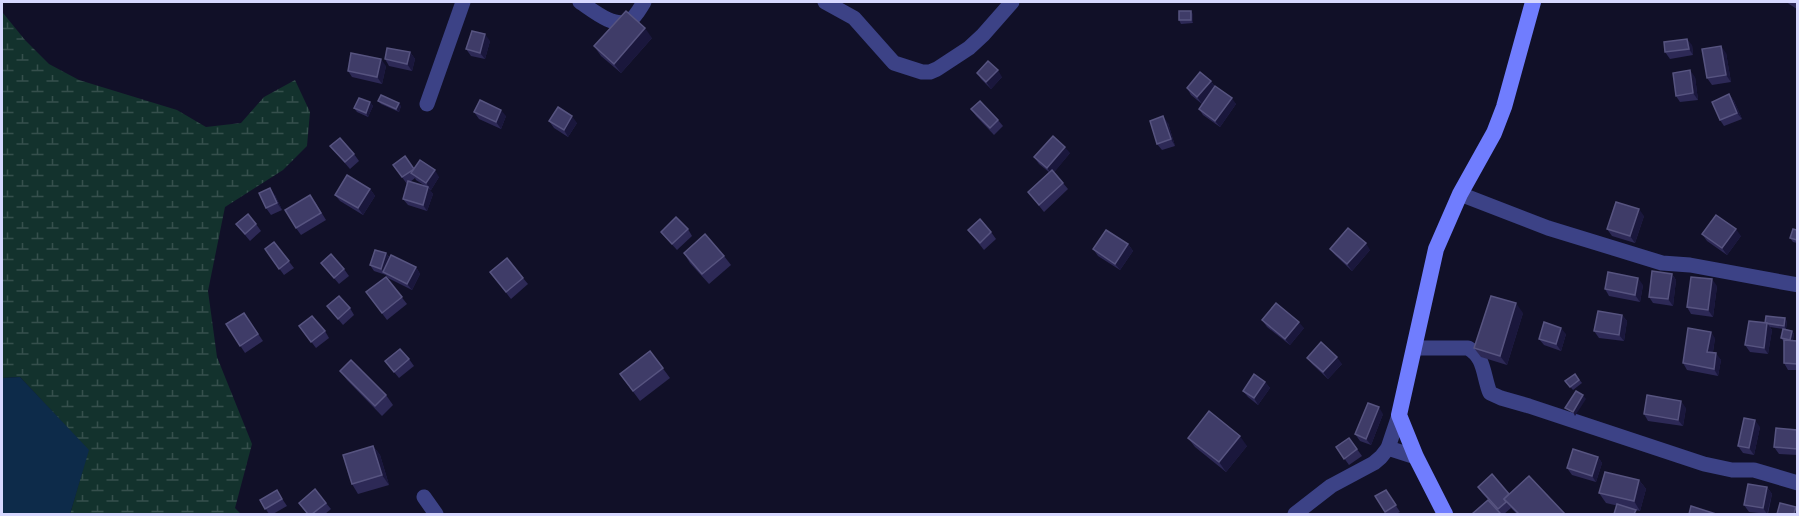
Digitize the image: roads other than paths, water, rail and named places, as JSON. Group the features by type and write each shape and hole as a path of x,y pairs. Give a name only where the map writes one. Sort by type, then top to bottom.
{"main road":[{"path":"1445,514 1416,457 1399,416 1436,249 1460,194 1494,133 1504,107 1533,2"}],"street":[{"path":"427,104 463,2"},
{"path":"580,2 603,17 620,23 627,22 633,17 644,2"},
{"path":"825,2 854,18 894,63 922,72 937,69 969,48 1012,2"},
{"path":"1460,194 1548,228 1662,263 1689,265 1797,285"},
{"path":"1415,348 1468,348 1474,351 1480,359 1490,393 1501,398 1704,464 1732,470 1754,470 1797,483"},
{"path":"1295,514 1331,486 1374,463 1388,448 1399,416"},
{"path":"1388,448 1416,457"},
{"path":"424,497 436,514"}],"water":[{"path":"20,377 89,450 70,514 2,514 2,378"}]}
